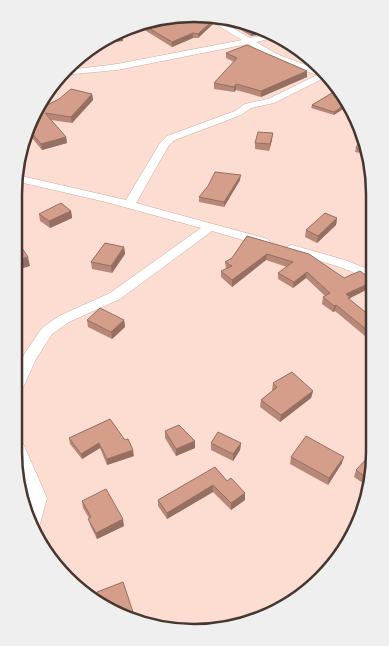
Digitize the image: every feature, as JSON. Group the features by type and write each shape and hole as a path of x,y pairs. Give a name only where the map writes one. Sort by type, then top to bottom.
{"street":[{"path":"222,25 276,57 314,71"},
{"path":"74,72 117,67 264,38"},
{"path":"128,204 165,143 171,138 238,113 248,106 271,101 320,77"},
{"path":"23,179 63,187 128,204 341,263 366,273"},
{"path":"22,373 47,331 64,319 115,296 210,227"},
{"path":"23,462 38,498 34,512"}],"building":[{"path":"194,22 209,23 198,34 193,33 172,42 149,28"},
{"path":"247,45 307,71 261,91 236,84 234,87 214,83 237,58 226,53"},
{"path":"71,89 92,94 71,117 45,113 66,137 41,144 34,135 40,118 48,105 59,99"},
{"path":"333,93 342,107 334,112 312,105"},
{"path":"258,132 273,133 270,144 255,143"},
{"path":"215,172 241,175 224,202 199,197 208,186"},
{"path":"61,203 71,211 49,221 39,214"},
{"path":"325,213 337,218 318,236 306,230"},
{"path":"247,236 309,254 344,278 360,271 366,275 366,285 346,294 350,297 348,298 366,313 366,329 323,297 330,293 307,272 294,282 278,273 293,262 267,254 232,280 221,271 232,266 225,262 232,258"},
{"path":"105,243 124,247 111,266 91,262"},
{"path":"23,249 28,257 23,259"},
{"path":"100,308 124,320 111,332 87,320"},
{"path":"292,372 313,391 281,415 261,400 277,387 273,383"},
{"path":"110,419 125,440 128,439 133,450 107,459 99,443 81,454 69,438"},
{"path":"179,425 195,441 176,449 165,431"},
{"path":"218,432 241,443 233,454 211,443"},
{"path":"306,436 344,457 329,478 291,457"},
{"path":"366,459 364,476 356,470"},
{"path":"215,467 227,481 231,478 245,493 231,503 213,485 167,513 158,500"},
{"path":"106,489 123,519 96,533 88,519 91,517 82,501"},
{"path":"123,582 133,611 108,600 97,592"}]}
